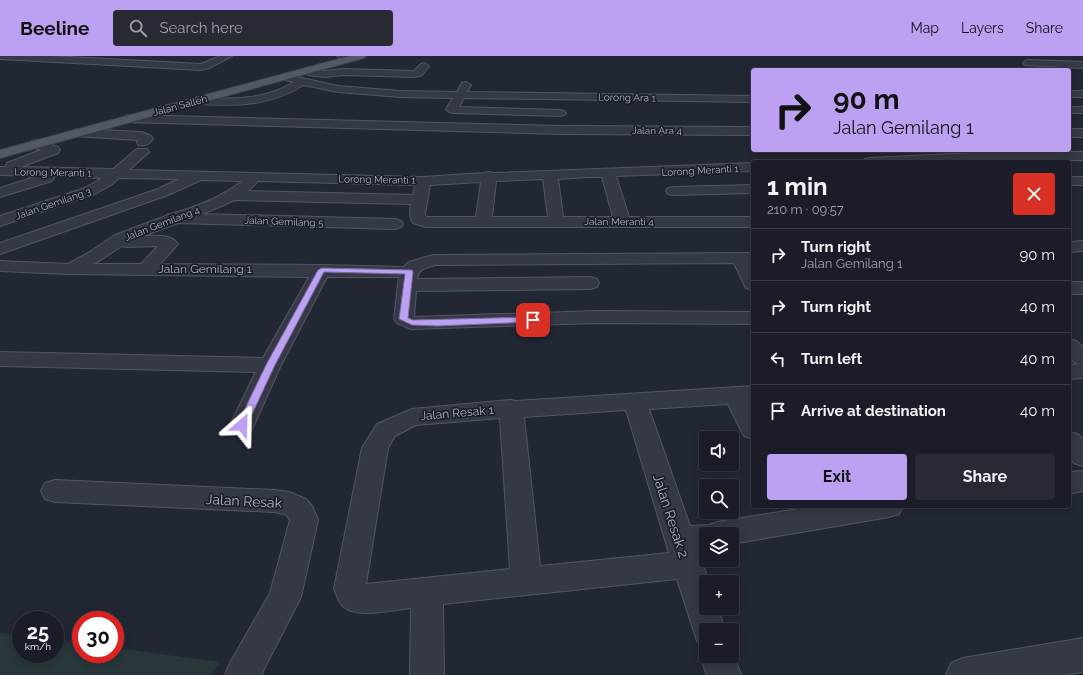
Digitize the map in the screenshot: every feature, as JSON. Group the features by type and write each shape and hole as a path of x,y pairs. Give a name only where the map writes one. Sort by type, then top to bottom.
{"main road":[{"name":"Jalan Salleh","path":"0,154 284,77 304,76 360,56"}],"street":[{"path":"0,56 200,67 206,66 227,56"},
{"path":"106,62 123,56"},
{"path":"342,56 360,56"},
{"path":"1028,63 1083,65"},
{"path":"196,101 249,102 288,91 304,76 344,72 413,74 418,73 424,66"},
{"name":"Lorong Ara 1","path":"304,76 363,92 461,95 751,99"},
{"path":"473,81 466,83 461,95 452,109 453,110 461,112 562,110"},
{"path":"594,83 595,97"},
{"path":"723,86 730,99"},
{"path":"1071,94 1083,94"},
{"path":"555,130 562,110 558,96"},
{"path":"207,120 229,108 273,108"},
{"path":"1071,110 1083,110"},
{"path":"439,112 541,114 549,118 555,130"},
{"name":"Jalan Ara 4","path":"129,119 401,121 555,130 751,131"},
{"name":"Jalan Gemilang 3","path":"0,221 84,194 102,185 117,174 143,147 147,139 142,136 78,132"},
{"path":"1071,133 1083,133"},
{"path":"0,171 53,150 37,144"},
{"path":"941,152 952,160 990,153 1042,153 1065,156 1083,156"},
{"path":"1065,156 1083,168"},
{"name":"Lorong Meranti 1","path":"0,171 423,181 489,176 550,176 751,167"},
{"path":"664,171 679,207 751,189"},
{"path":"0,192 65,172"},
{"path":"608,173 622,221"},
{"path":"0,249 167,191 200,175"},
{"path":"484,220 489,176"},
{"path":"550,176 556,221"},
{"name":"Jalan Gemilang 4","path":"68,269 96,256 114,243 173,218 219,202 232,195 255,177"},
{"path":"232,195 420,200 423,181"},
{"path":"1071,181 1083,181"},
{"name":"Jalan Meranti 4","path":"420,200 417,214 419,220 422,221 622,221 679,207 751,222"},
{"name":"Jalan Gemilang 5","path":"173,218 395,224"},
{"path":"114,243 167,242 169,245 146,269"},
{"path":"1071,247 1083,246"},
{"path":"751,277 746,258 433,260 415,266 409,278 404,319 412,323 437,323 597,317 751,318"},
{"path":"585,260 597,317"},
{"name":"Jalan Gemilang 1","path":"0,266 68,269 322,270 409,278 590,283"},
{"path":"242,425 270,365 322,270"},
{"path":"1071,288 1083,288"},
{"path":"1071,352 1078,371"},
{"path":"0,359 270,365"},
{"path":"744,395 751,422"},
{"name":"Jalan Resak 1","path":"427,593 358,599 352,594 350,589 375,448 386,430 412,417 511,408 744,395"},
{"name":"Jalan Resak 2","path":"635,402 707,623"},
{"path":"511,408 526,582"},
{"path":"1071,443 1083,456"},
{"path":"1071,482 1083,481"},
{"name":"Jalan Resak","path":"55,491 274,501 291,503 301,510 304,520 285,597 242,675"},
{"path":"739,528 794,513 862,508"},
{"path":"427,675 427,593 526,582 683,553 699,541"},
{"path":"963,675 1017,671 1083,655"},
{"path":"720,663 724,675"}],"shaded area":[{"path":"0,633 12,634 12,663 64,663 64,641 72,642 72,663 124,663 124,649 220,662 211,675 0,675"}],"route":[{"path":"242,425 270,365 322,270 409,272 404,319 412,323 533,320"}]}
